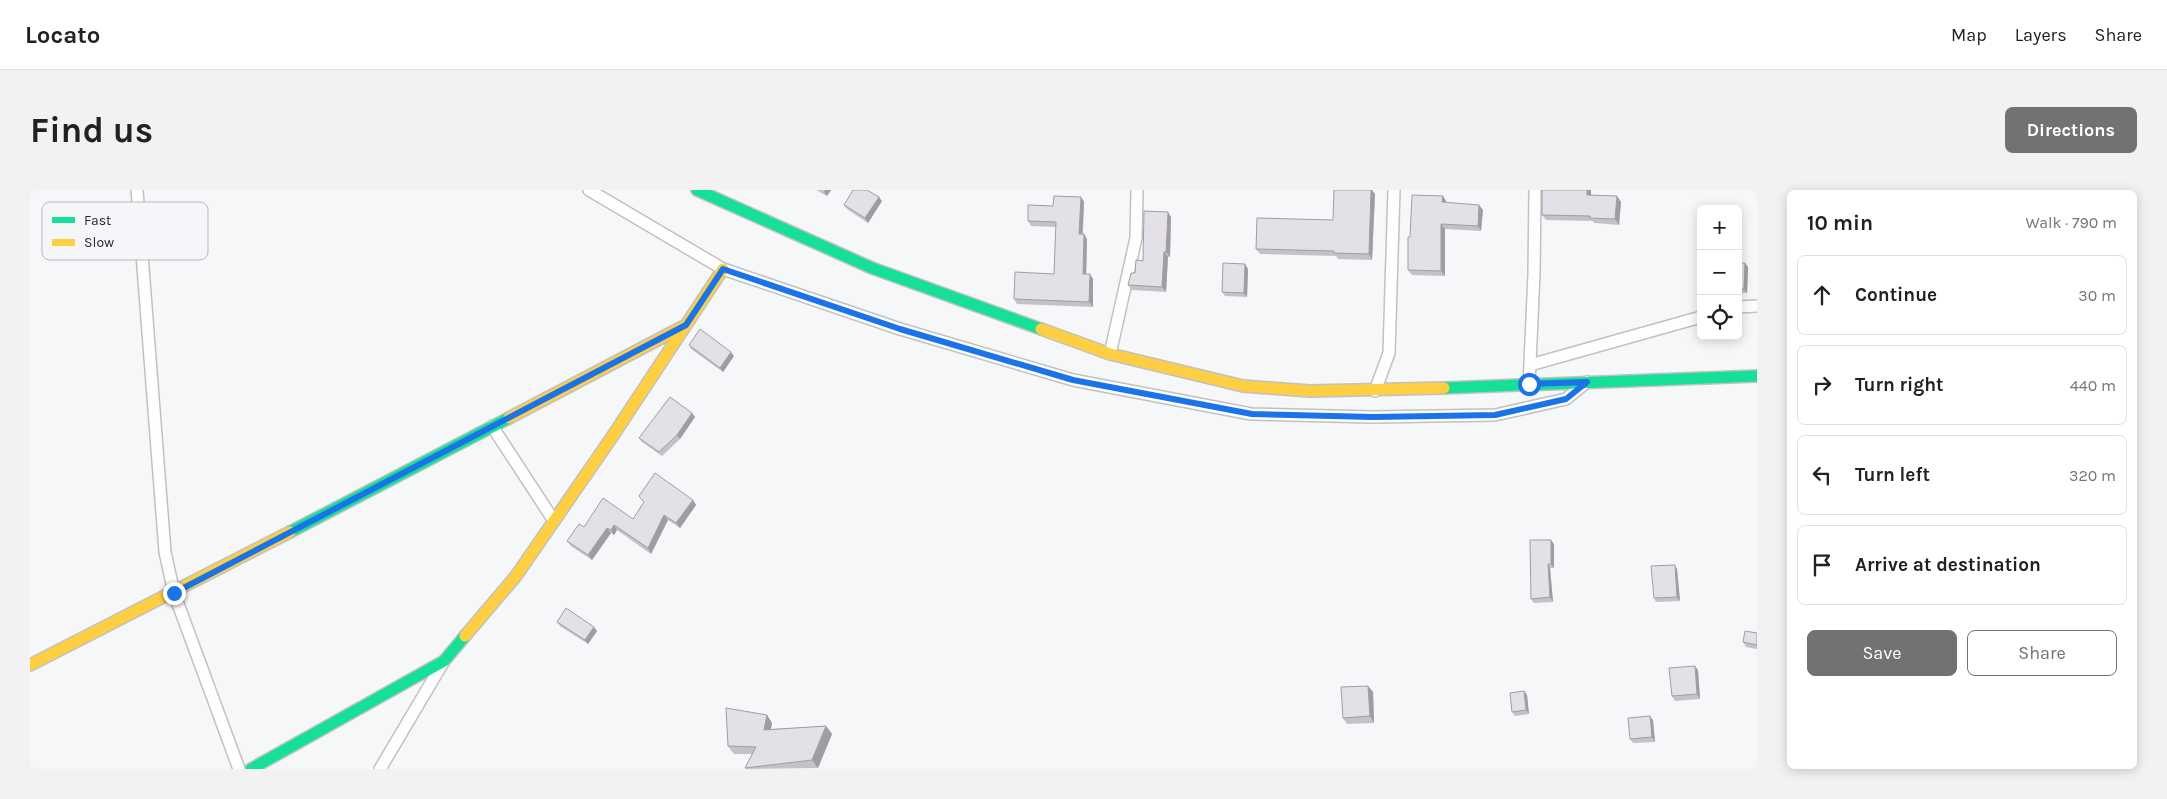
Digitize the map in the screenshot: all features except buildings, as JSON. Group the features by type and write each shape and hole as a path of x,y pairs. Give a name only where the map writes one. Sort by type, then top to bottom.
{"street":[{"path":"589,190 723,269 900,329 1073,380 1252,414 1373,417 1495,415 1566,399 1587,382"},
{"path":"697,190 872,268 1110,354 1243,386 1375,391 1757,376"},
{"path":"1110,354 1136,238 1137,190"},
{"path":"1375,391 1389,352 1394,190"},
{"path":"1529,384 1534,274 1534,190"},
{"path":"142,260 165,552 174,593 239,769"},
{"path":"380,769 444,661 516,576 723,269"},
{"path":"1742,307 1757,306"},
{"path":"1530,365 1697,318"},
{"path":"30,665 174,593 686,325"},
{"path":"492,426 554,521"},
{"path":"251,769 444,661"}],"traffic: fast":[{"path":"697,190 872,268 1041,329"},
{"path":"1444,388 1757,376"},
{"path":"290,532 509,418"},
{"path":"251,769 444,661 465,636"}],"traffic: slow":[{"path":"465,636 516,576 612,437 723,269"},
{"path":"509,418 686,325"},
{"path":"1041,329 1110,354 1243,386 1310,391 1444,388"},
{"path":"30,665 290,532"}],"route":[{"path":"174,593 686,325 723,269 900,329 1073,380 1252,414 1373,417 1495,415 1566,399 1587,382 1529,384"}]}
